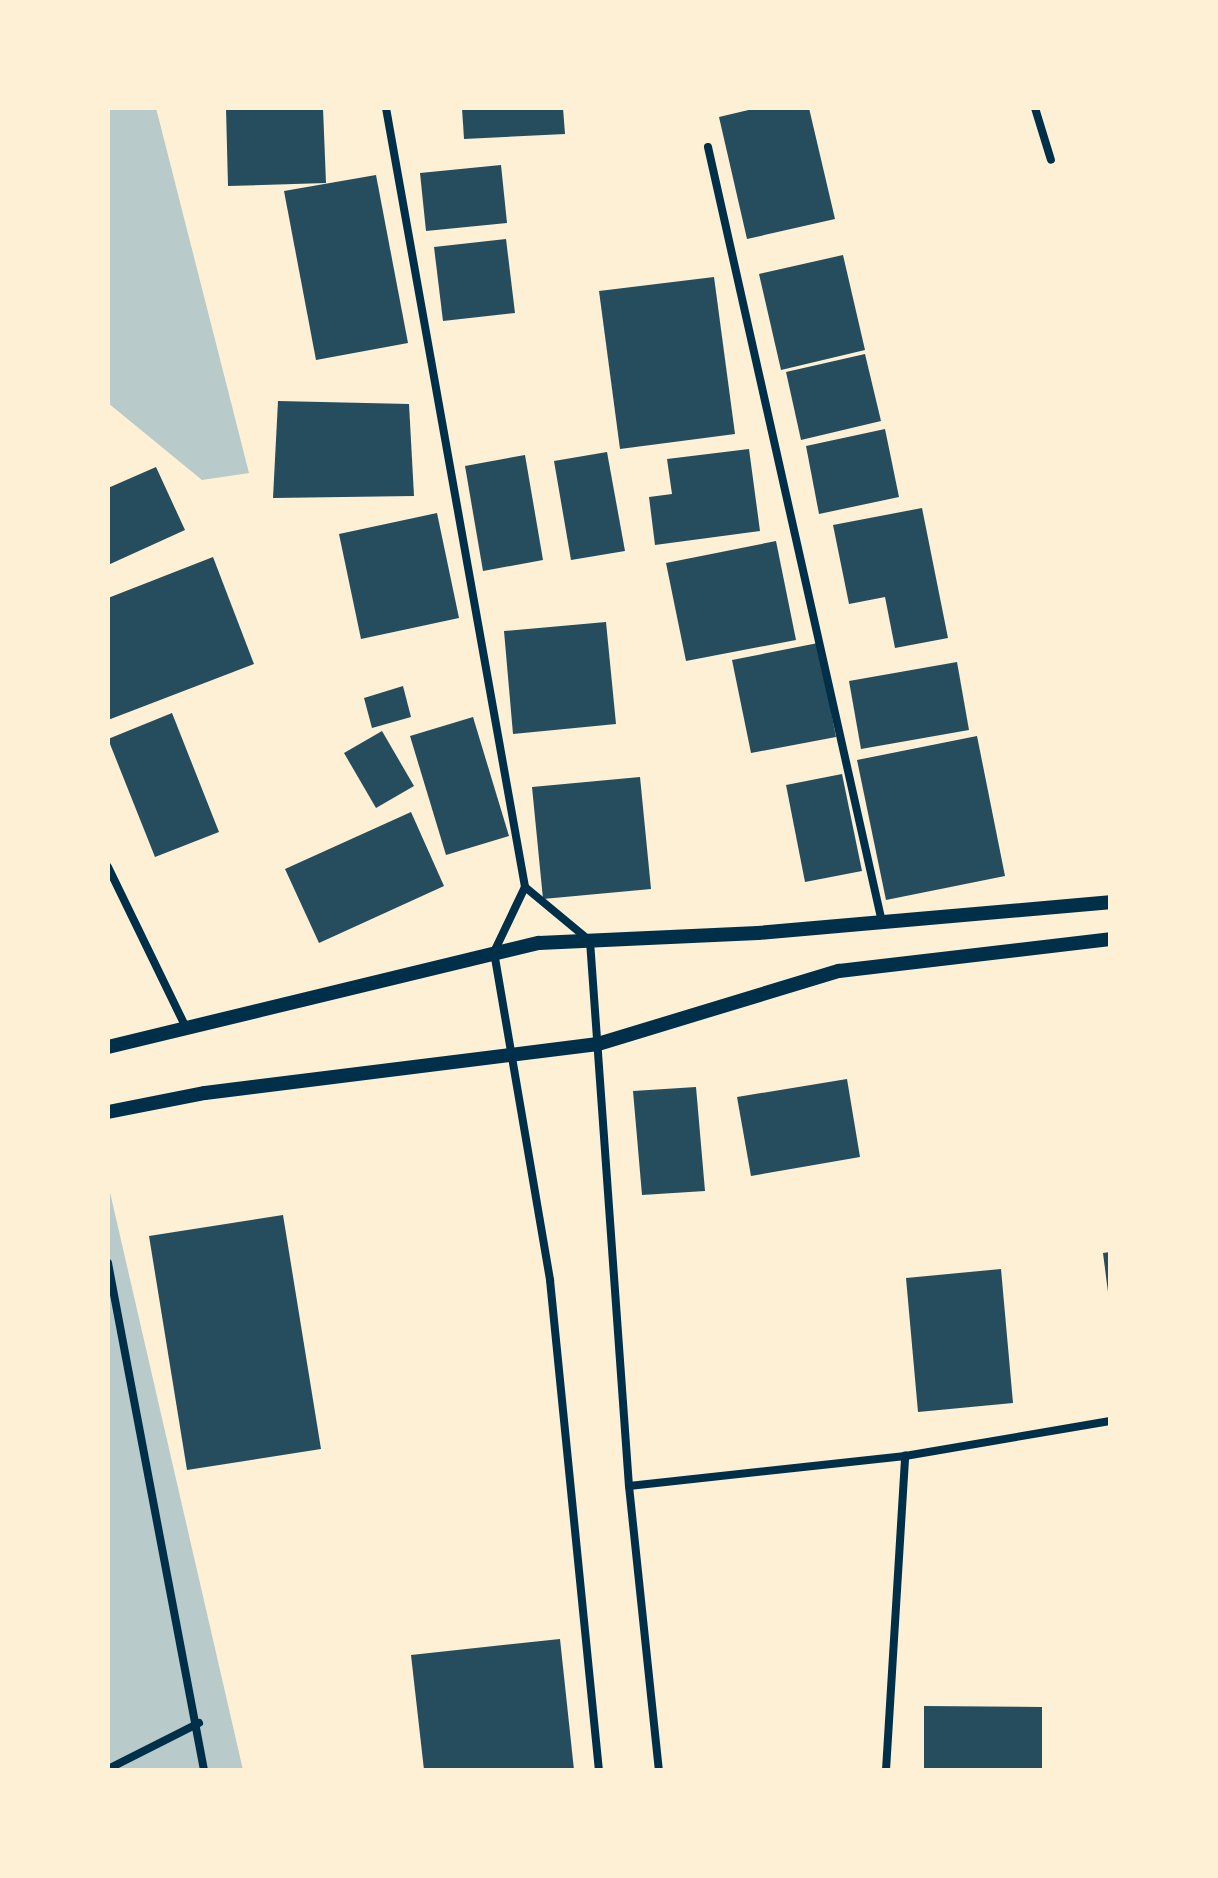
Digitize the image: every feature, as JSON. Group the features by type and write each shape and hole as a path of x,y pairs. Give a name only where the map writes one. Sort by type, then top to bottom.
{"street":[{"path":"386,108 525,887 494,952 550,1280 599,1770"},
{"path":"1035,108 1051,160"},
{"path":"708,147 882,922"},
{"path":"108,867 187,1030"},
{"path":"525,887 590,941 629,1486 659,1770"},
{"path":"108,1047 494,952 590,941 882,922 1110,902"},
{"path":"108,1112 205,1093 598,1044 839,971 1110,939"},
{"path":"108,1263 199,1723 204,1770"},
{"path":"629,1486 905,1456 1110,1421"},
{"path":"886,1770 905,1456"},
{"path":"108,1769 199,1723"}],"shaded area":[{"path":"108,108 156,108 249,473 202,480 108,403"},
{"path":"109,1188 243,1770 108,1770"}],"building":[{"path":"226,108 323,108 326,183 228,186"},
{"path":"462,108 563,108 565,134 464,139"},
{"path":"757,108 809,108 835,219 747,239 719,117"},
{"path":"501,165 507,223 426,231 420,173"},
{"path":"376,175 408,343 316,360 284,191"},
{"path":"506,239 515,313 443,321 434,247"},
{"path":"843,255 865,350 781,370 759,274"},
{"path":"714,277 735,434 620,449 599,291"},
{"path":"865,354 881,421 801,440 786,372"},
{"path":"278,401 409,404 414,496 273,498"},
{"path":"885,429 899,497 819,514 806,446"},
{"path":"749,449 760,531 655,545 649,497 672,494 667,459"},
{"path":"607,452 625,551 571,560 554,461"},
{"path":"525,455 543,560 483,571 465,466"},
{"path":"156,467 185,530 108,565 108,488"},
{"path":"922,508 948,638 895,648 885,597 849,604 833,525"},
{"path":"437,513 459,618 361,639 339,534"},
{"path":"776,541 796,640 686,661 666,563"},
{"path":"213,557 254,664 108,720 108,598"},
{"path":"606,622 616,724 513,734 504,631"},
{"path":"818,643 836,737 751,753 732,660"},
{"path":"957,662 969,730 861,749 849,681"},
{"path":"403,686 411,717 372,728 364,698"},
{"path":"172,713 219,832 155,857 108,739"},
{"path":"473,717 509,836 446,855 410,736"},
{"path":"382,731 414,786 376,808 344,753"},
{"path":"977,736 1005,876 886,900 857,760"},
{"path":"842,774 862,871 805,882 786,785"},
{"path":"640,777 651,889 543,899 532,787"},
{"path":"411,812 444,886 319,943 285,869"},
{"path":"847,1079 860,1157 751,1176 737,1097"},
{"path":"696,1087 705,1191 642,1195 633,1091"},
{"path":"283,1215 321,1449 187,1470 149,1236"},
{"path":"1110,1252 1110,1292 1108,1292 1103,1253"},
{"path":"1001,1269 1013,1403 918,1412 906,1278"},
{"path":"560,1639 574,1770 424,1770 411,1655"},
{"path":"924,1706 1042,1707 1042,1770 924,1770"}]}
